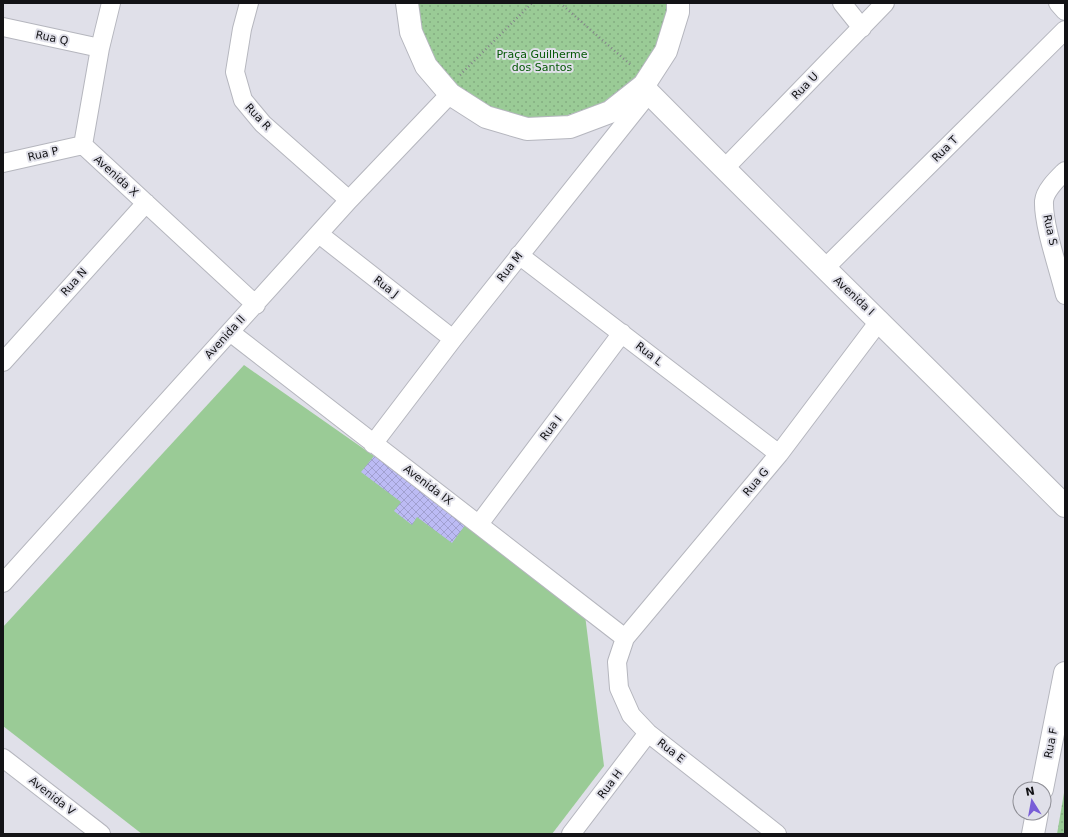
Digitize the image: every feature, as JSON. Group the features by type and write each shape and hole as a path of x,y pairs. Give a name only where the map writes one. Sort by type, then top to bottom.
{"street":[{"path":"83,145 100,48 111,3"},
{"name":"Rua R","path":"249,3 242,29 236,72 243,100 263,124 349,200"},
{"path":"407,3 411,32 426,66 450,94 486,117 527,129 570,127 610,112 641,84 666,51 678,12 678,3"},
{"path":"842,3 862,28"},
{"name":"Rua U","path":"724,168 886,3"},
{"path":"1058,3 1065,11"},
{"name":"Rua Q","path":"3,27 100,48"},
{"name":"Rua T","path":"825,268 1065,30"},
{"name":"Avenida I","path":"641,84 825,268 880,320 1065,506"},
{"name":"Rua M","path":"373,444 519,255 641,84"},
{"name":"Avenida II","path":"3,583 256,305 349,200 450,94"},
{"name":"Rua P","path":"3,163 83,145"},
{"name":"Avenida X","path":"83,145 256,305"},
{"name":"Rua S","path":"1065,171 1056,179 1044,200 1047,224 1065,295"},
{"name":"Rua N","path":"3,362 146,203"},
{"name":"Rua J","path":"319,234 453,339"},
{"name":"Rua L","path":"519,255 779,454"},
{"name":"Rua G","path":"626,638 779,454 880,320"},
{"name":"Avenida IX","path":"230,332 626,638"},
{"name":"Rua I","path":"479,524 622,333"},
{"name":"Rua E","path":"626,638 617,662 619,688 631,715 648,733 766,831"},
{"name":"Rua F","path":"1044,781 1065,673"},
{"name":"Rua H","path":"571,834 648,733"},
{"name":"Avenida V","path":"3,758 101,834"},
{"path":"1033,834 1035,821"}],"path":[{"path":"450,94 461,74 532,3"},
{"path":"560,3 634,68 641,84"},
{"path":"457,68 461,74 467,78"}],"green space":[{"name":"Praça Guilherme dos Santos","path":"414,3 670,3 663,37 640,75 604,103 562,117 521,117 482,104 450,80 426,47"},
{"path":"244,365 374,456 585,615 604,766 552,834 142,834 3,726 3,627"},
{"path":"1065,787 1065,834 1057,834"}],"building":[{"path":"374,456 466,524 452,543 417,517 412,525 394,511 401,502 361,472"}]}
